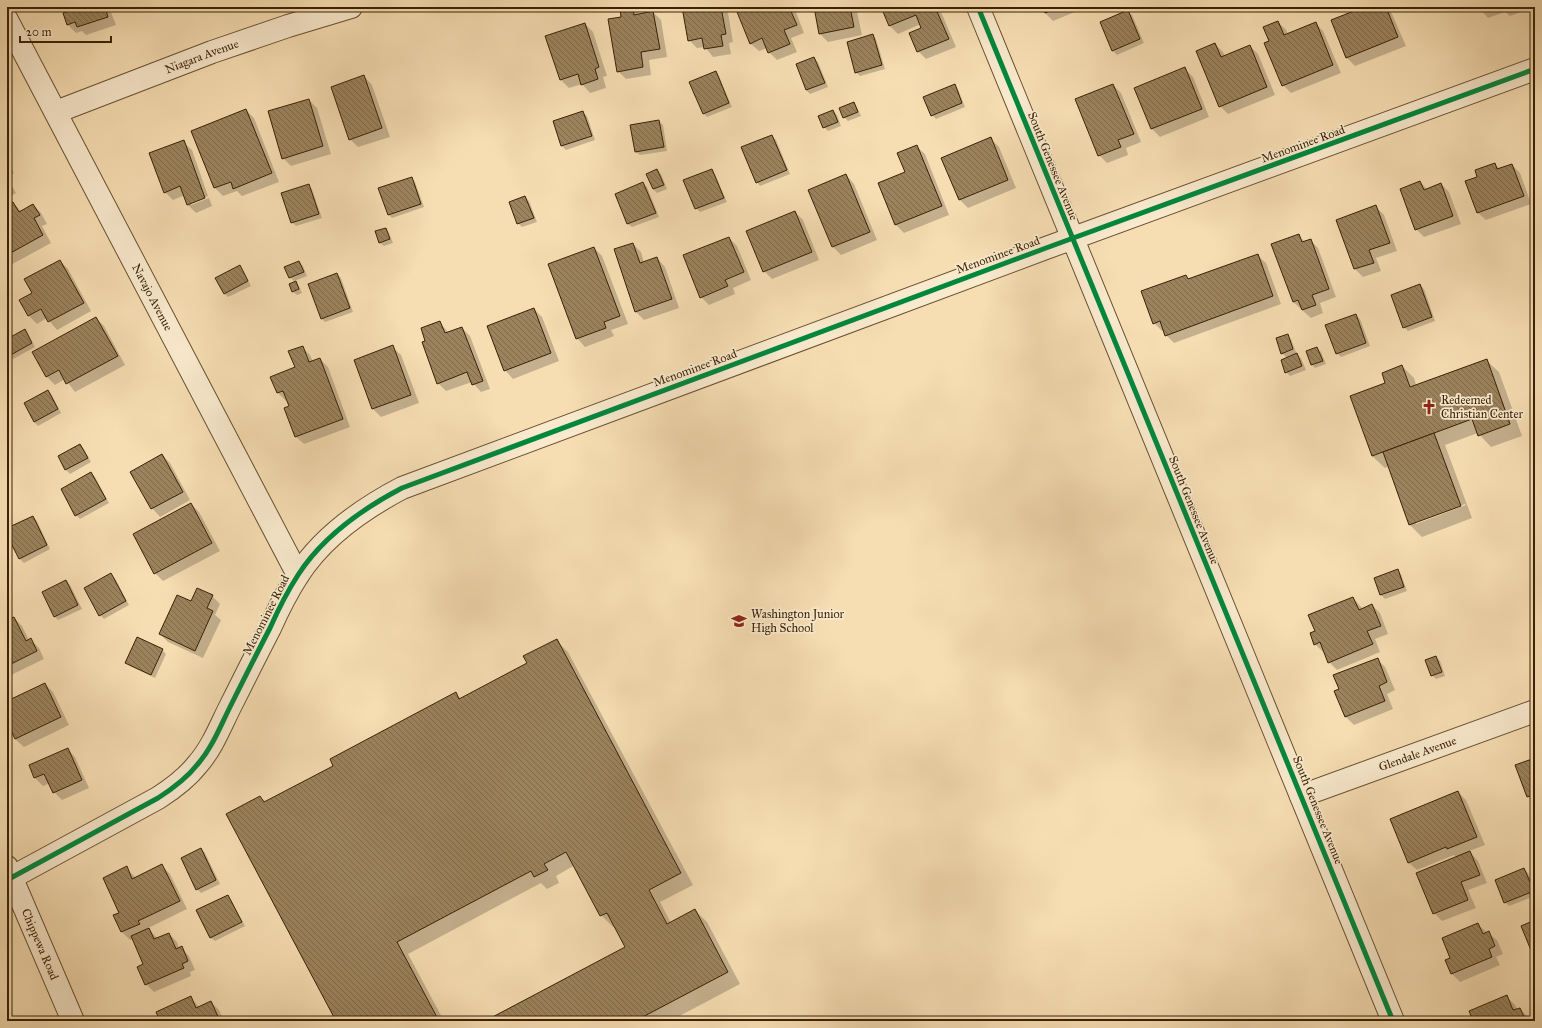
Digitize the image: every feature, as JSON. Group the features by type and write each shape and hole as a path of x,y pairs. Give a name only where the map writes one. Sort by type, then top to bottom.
{"street":[{"name":"Niagara Avenue","path":"56,112 212,52 288,26 351,7"},
{"name":"South Genessee Avenue","path":"978,7 1393,1021"},
{"name":"Navajo Avenue","path":"7,20 298,575"},
{"name":"Menominee Road","path":"9,875 158,798 175,787 187,776 198,764 212,744 283,600 298,575 321,546 338,530 362,511 402,488 1535,69"},
{"name":"Glendale Avenue","path":"1301,796 1535,711"},
{"name":"Chippewa Road","path":"9,875 73,1021"}],"building":[{"path":"70,7 105,7 108,17 77,27 75,22 67,25 63,13 71,10"},
{"path":"633,7 634,15 653,11 660,49 641,52 643,67 617,72 608,19 621,17 620,8"},
{"path":"682,7 721,7 726,34 721,35 723,46 704,49 702,38 688,41"},
{"path":"735,7 789,7 797,25 784,30 790,44 768,53 762,38 750,44"},
{"path":"814,7 850,7 854,27 819,34"},
{"path":"881,7 935,7 949,39 917,52 909,33 921,28 916,15 889,26"},
{"path":"1042,7 1059,7 1045,13"},
{"path":"1364,7 1386,7 1398,37 1346,58 1331,20"},
{"path":"1128,10 1140,39 1112,51 1100,22"},
{"path":"1278,21 1284,35 1316,22 1333,65 1282,86 1264,43 1269,41 1263,27"},
{"path":"585,23 599,67 595,69 598,79 581,85 578,74 560,80 545,36"},
{"path":"873,34 882,65 855,73 847,42"},
{"path":"1215,43 1221,57 1250,45 1267,87 1219,107 1196,51"},
{"path":"814,57 825,83 806,90 796,64"},
{"path":"1185,67 1202,109 1151,129 1134,88"},
{"path":"716,71 729,103 703,114 689,82"},
{"path":"364,75 382,128 349,140 331,87"},
{"path":"955,84 962,103 931,116 923,97"},
{"path":"1113,84 1134,134 1118,140 1121,147 1098,156 1075,99"},
{"path":"309,99 323,146 282,159 268,111"},
{"path":"854,102 858,112 843,118 839,108"},
{"path":"246,109 272,173 233,189 231,182 214,188 191,131"},
{"path":"833,110 838,122 823,128 818,116"},
{"path":"583,111 592,136 561,146 553,121"},
{"path":"659,120 664,147 635,152 630,125"},
{"path":"772,135 787,170 756,183 741,147"},
{"path":"991,137 1008,180 959,200 941,158"},
{"path":"184,140 205,198 187,205 180,186 164,193 149,153"},
{"path":"917,145 942,206 895,225 878,183 905,172 897,153"},
{"path":"1495,163 1497,169 1512,164 1524,196 1477,213 1465,181 1477,177 1475,170"},
{"path":"657,169 664,185 653,189 646,174"},
{"path":"712,169 724,198 695,209 683,180"},
{"path":"846,174 870,232 832,247 808,190"},
{"path":"412,177 421,204 388,215 378,188"},
{"path":"1420,181 1424,190 1441,183 1453,216 1415,230 1400,189"},
{"path":"643,182 656,213 627,224 615,194"},
{"path":"309,184 319,214 291,223 281,193"},
{"path":"525,196 534,218 517,224 509,202"},
{"path":"13,202 19,212 33,204 40,215 34,218 43,235 7,255 7,205"},
{"path":"1376,205 1390,243 1369,250 1374,263 1354,269 1336,220"},
{"path":"795,211 812,252 763,272 746,231"},
{"path":"386,228 390,239 379,243 375,231"},
{"path":"1299,234 1302,242 1311,239 1329,289 1312,295 1316,305 1302,310 1298,300 1293,302 1271,244"},
{"path":"729,237 744,272 725,280 728,286 700,298 683,255"},
{"path":"633,243 640,263 657,257 672,299 635,312 614,249"},
{"path":"594,247 620,316 604,322 606,328 576,339 548,264"},
{"path":"1258,254 1273,296 1165,336 1160,321 1153,324 1141,291 1186,275 1188,279"},
{"path":"60,260 84,303 48,322 41,309 28,316 19,300 32,293 24,279"},
{"path":"299,261 304,272 289,278 284,267"},
{"path":"240,265 248,281 224,294 215,278"},
{"path":"337,273 350,308 321,319 308,284"},
{"path":"296,281 299,289 292,292 289,284"},
{"path":"1420,284 1432,317 1403,328 1391,295"},
{"path":"534,308 551,353 504,371 487,326"},
{"path":"1356,314 1366,343 1336,354 1325,325"},
{"path":"96,317 118,356 66,384 59,370 46,377 32,352"},
{"path":"440,321 445,333 462,327 483,381 472,385 467,372 437,384 422,342 425,341 421,328"},
{"path":"25,329 32,343 9,356 7,353 7,339"},
{"path":"1288,334 1293,349 1281,354 1276,338"},
{"path":"393,345 411,395 372,409 354,360"},
{"path":"303,346 309,362 320,358 343,419 295,437 284,408 289,406 283,391 277,393 270,377 295,367 288,351"},
{"path":"1317,347 1323,361 1311,365 1306,351"},
{"path":"1297,353 1302,366 1285,373 1281,360"},
{"name":"Redeemed Christian Center","path":"1487,359 1510,424 1478,436 1472,419 1372,456 1350,396 1385,383 1382,373 1402,365 1410,387"},
{"path":"48,390 58,409 34,422 24,403"},
{"path":"1434,433 1461,506 1409,525 1383,452"},
{"path":"80,444 88,458 65,470 58,456"},
{"path":"162,454 183,492 151,509 130,472"},
{"path":"91,472 106,499 75,516 61,489"},
{"path":"191,503 212,543 154,574 133,534"},
{"path":"33,516 47,545 19,559 7,535 7,528"},
{"path":"1398,569 1404,587 1380,595 1374,578"},
{"path":"111,573 126,601 99,616 84,588"},
{"path":"66,580 78,605 54,617 42,592"},
{"path":"197,588 213,595 207,608 213,611 195,651 159,634 177,595 191,601"},
{"path":"1353,597 1359,610 1372,604 1381,626 1367,631 1373,644 1328,663 1320,642 1314,645 1310,633 1315,631 1308,615"},
{"path":"14,617 26,641 31,638 37,651 7,666 7,620"},
{"path":"137,637 163,649 151,675 125,663"},
{"path":"557,639 681,873 649,890 667,924 695,909 728,972 635,1021 485,1021 625,947 607,913 600,916 566,852 544,864 548,870 534,877 531,871 397,942 439,1021 336,1021 226,814 260,796 264,802 333,766 330,759 456,692 459,699 527,663 523,656"},
{"path":"1436,656 1442,672 1431,676 1425,660"},
{"path":"1378,658 1387,682 1379,686 1385,701 1345,717 1334,691 1339,689 1333,675"},
{"path":"45,683 61,717 15,739 7,723 7,701"},
{"path":"68,748 82,780 53,793 44,774 34,778 29,765"},
{"path":"1535,758 1535,794 1527,797 1515,765"},
{"path":"1458,791 1477,837 1447,849 1446,847 1408,863 1390,819"},
{"path":"201,848 216,880 196,890 181,858"},
{"path":"1470,851 1480,875 1461,882 1468,900 1433,914 1416,873"},
{"path":"162,864 180,901 138,921 140,924 121,932 113,915 119,913 103,878 127,866 132,879"},
{"path":"1524,868 1534,891 1504,903 1495,880"},
{"path":"228,895 242,922 210,938 196,910"},
{"path":"1535,920 1535,960 1521,926"},
{"path":"1478,923 1483,934 1489,931 1495,946 1489,949 1492,957 1451,974 1445,960 1450,958 1442,938"},
{"path":"149,928 154,939 169,933 176,949 182,946 188,961 182,964 184,968 145,985 137,967 143,964 131,936"},
{"path":"1507,995 1513,1010 1520,1008 1526,1021 1473,1021 1469,1011"},
{"path":"191,996 196,1008 211,1001 220,1021 160,1021 156,1012"}],"cycle path":[{"path":"978,7 1393,1021"},
{"path":"7,880 158,798 184,779 193,770 211,744 283,601 294,581 308,561 331,536 358,514 402,488 1046,248 1535,69"}],"place":[{"name":"Redeemed Christian Center","path":"1429,407"},
{"name":"Washington Junior High School","path":"739,621"}]}
